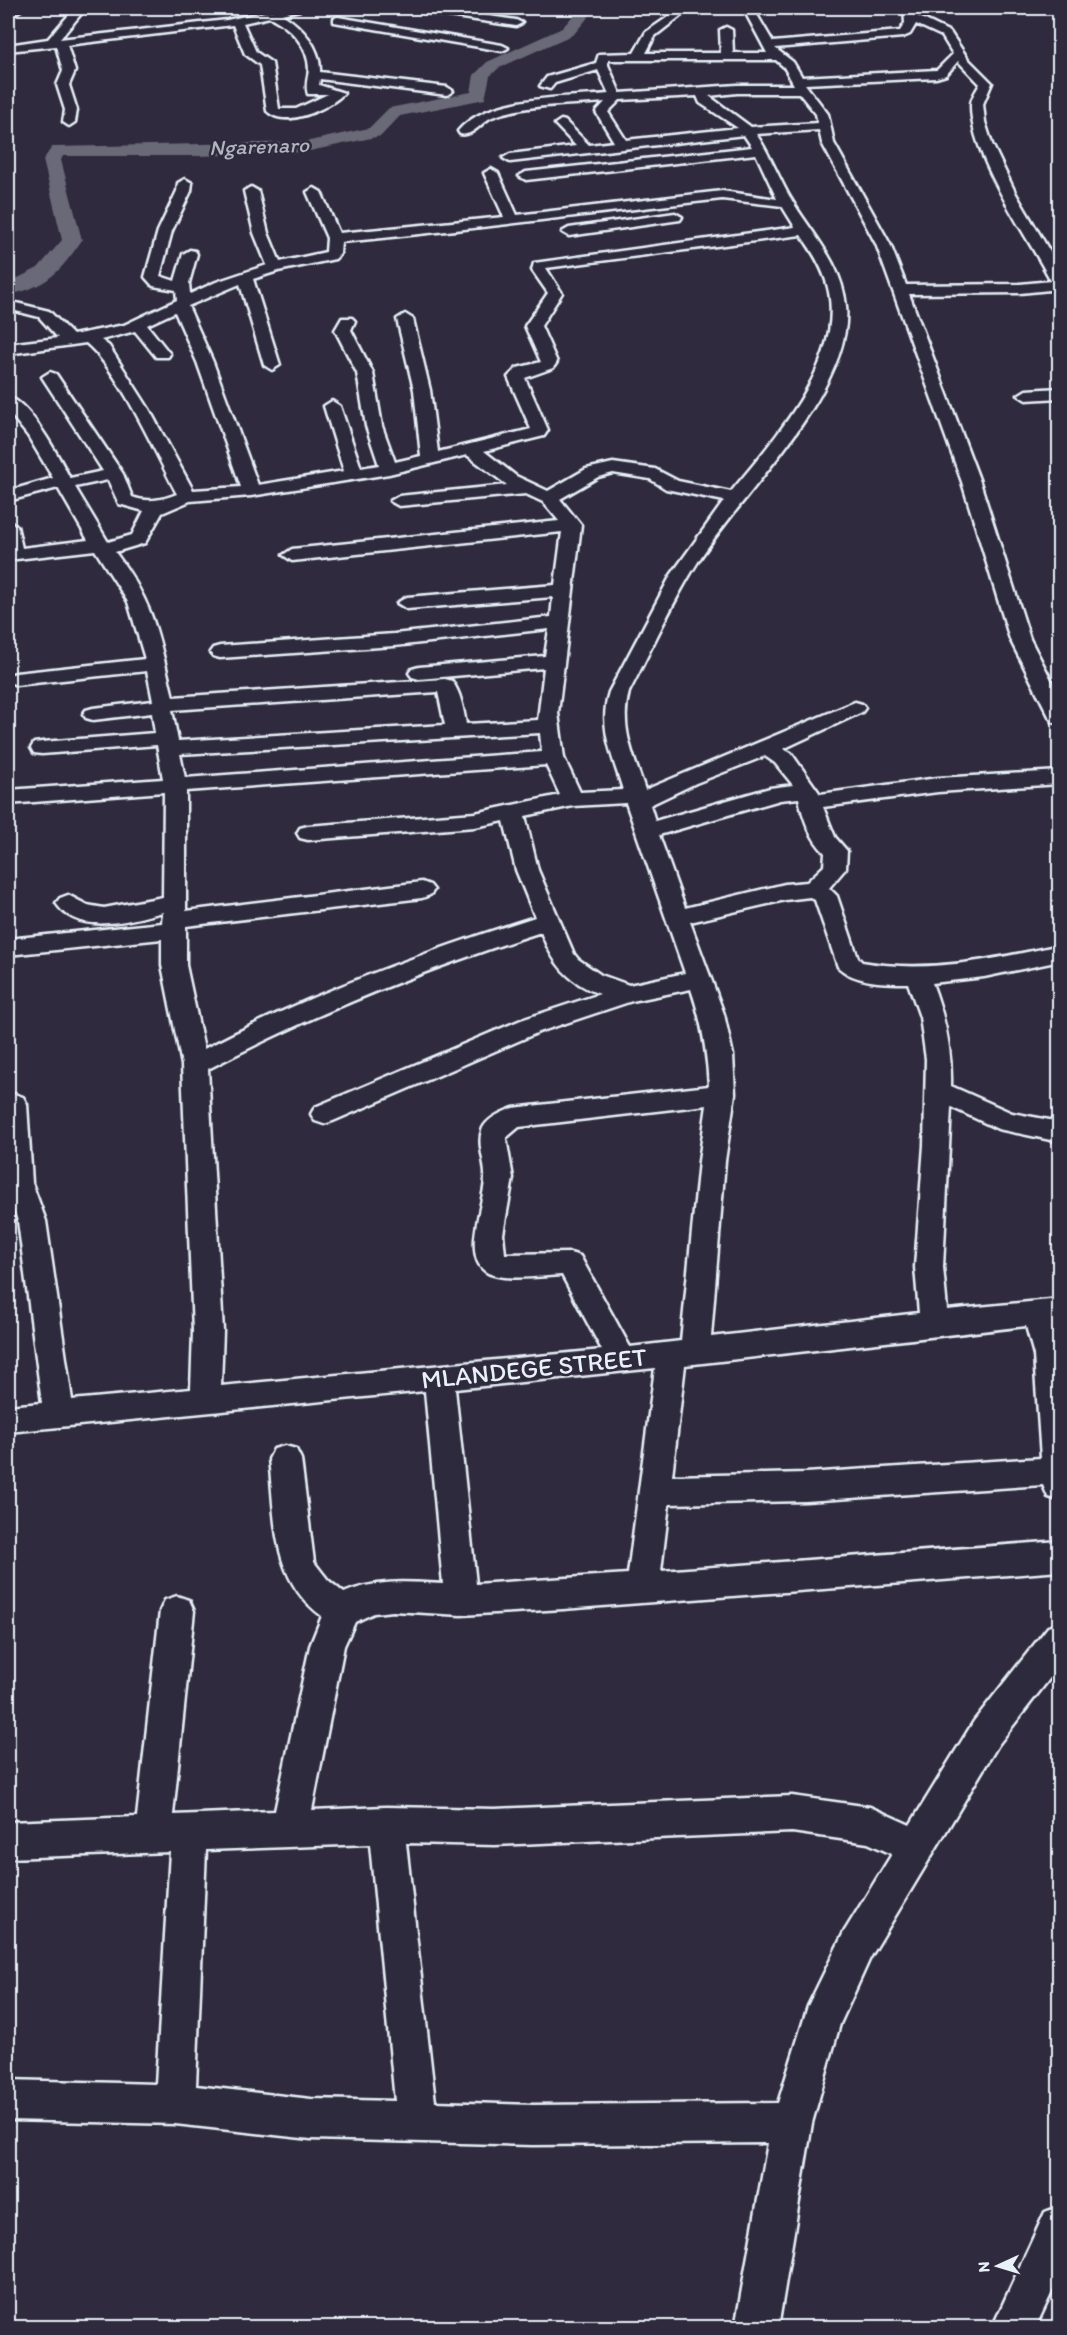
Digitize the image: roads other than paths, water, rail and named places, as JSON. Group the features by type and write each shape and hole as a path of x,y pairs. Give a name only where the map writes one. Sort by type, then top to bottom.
{"street":[{"path":"8,15 18,8"},
{"path":"48,44 65,28 80,8"},
{"path":"8,48 237,21 296,8"},
{"path":"492,8 513,10"},
{"path":"640,56 648,28 675,16 677,14 672,8"},
{"path":"748,8 774,51 789,65 800,85 822,114 828,143 883,243 971,482 1020,639 1059,718"},
{"path":"297,31 318,27 358,11 369,12"},
{"path":"271,13 286,20 297,31 313,61 313,85"},
{"path":"413,13 516,23"},
{"path":"413,13 439,24"},
{"path":"616,97 602,65 603,56 728,57 903,34 909,30 911,13 946,34 960,54 986,83 977,101 980,133 1025,225 1039,243 1059,284 996,288 930,287 900,290"},
{"path":"338,20 502,48"},
{"path":"237,21 251,54 266,63 273,111 281,114 298,112 338,93 313,85"},
{"path":"457,28 476,31"},
{"path":"726,30 728,57"},
{"path":"695,41 699,56"},
{"path":"61,43 69,71 63,85 71,110 69,122"},
{"path":"464,131 486,115 520,106 616,97 671,88 704,92 936,74 942,72 944,67 960,54"},
{"path":"640,56 656,67"},
{"path":"313,61 330,64"},
{"path":"546,86 550,80 602,65"},
{"path":"313,85 447,91"},
{"path":"643,1586 656,1491 684,1352 722,1094 720,1055 712,1014 635,800 614,726 614,709 619,692 690,559 802,410 827,362 837,327 832,273 825,257 778,202 760,150 747,130 735,119 704,99 704,92"},
{"path":"616,97 602,112 622,144"},
{"path":"561,124 585,148"},
{"path":"510,158 747,130 825,126"},
{"path":"536,142 548,153"},
{"path":"526,176 760,150"},
{"path":"588,168 600,189"},
{"path":"491,173 512,220"},
{"path":"185,183 184,191 165,231 152,277 158,283 181,285 185,289 182,297 183,304 250,491"},
{"path":"251,190 261,233 275,267"},
{"path":"8,350 88,338 138,324 245,277 275,267 330,256 333,254 334,238 314,192"},
{"path":"334,238 722,195 778,202"},
{"path":"726,211 778,202"},
{"path":"569,232 694,215"},
{"path":"50,377 97,452 114,474 125,500 139,506 161,505 187,496 250,491 389,469 540,430 516,377 523,371 547,365 549,362 533,326 534,321 553,302 555,293 539,270 539,266 636,250 804,230"},
{"path":"181,285 190,254"},
{"path":"245,277 272,365"},
{"path":"8,305 44,314 69,340"},
{"path":"405,319 422,390 430,459"},
{"path":"347,321 344,330 365,373 374,426 389,469"},
{"path":"138,324 162,354"},
{"path":"88,338 103,349 141,409 187,496"},
{"path":"1026,395 1059,393"},
{"path":"8,402 39,438 102,547 138,602 149,632 175,784 174,965 195,1065 205,1230 206,1399"},
{"path":"332,406 354,474"},
{"path":"471,449 525,489 549,498 572,525 559,622 549,726 553,758 573,799"},
{"path":"549,498 592,473 613,468 655,474 672,486 736,498"},
{"path":"8,496 114,474"},
{"path":"399,501 525,489"},
{"path":"8,526 11,554 102,547 139,539 150,515 161,505"},
{"path":"292,555 572,525"},
{"path":"407,603 564,590"},
{"path":"220,652 394,640 559,622"},
{"path":"309,693 320,683 331,679 555,661"},
{"path":"16,679 155,664"},
{"path":"93,714 163,705 309,693 445,686 452,701 456,730"},
{"path":"309,833 475,820 513,814 573,799 635,800 767,747 855,708"},
{"path":"42,748 168,743 282,744 456,730 549,726"},
{"path":"767,747 783,758 809,796 825,840 836,851 835,868 814,889"},
{"path":"8,797 553,758"},
{"path":"647,831 771,795 809,796 1059,777"},
{"path":"513,814 527,870 563,957 572,969 588,981 605,988 629,993"},
{"path":"677,918 785,892 814,889 825,896 847,961 855,969 916,975 958,971 1059,953"},
{"path":"8,947 173,917 422,891"},
{"path":"68,903 75,910 107,915 173,917"},
{"path":"195,1065 286,1018 389,975 471,945 549,921"},
{"path":"916,975 932,1017 939,1059 929,1266 934,1323"},
{"path":"324,1114 530,1026 629,993 699,979"},
{"path":"939,1091 1007,1122 1059,1132"},
{"path":"622,1360 587,1291 570,1264 497,1265 491,1260 489,1234 499,1178 493,1138 496,1129 513,1118 722,1094"},
{"path":"14,1104 13,1184 32,1221 59,1413"},
{"path":"656,1491 798,1489 1058,1479 1048,1312"},
{"name":"MLANDEGE STREET","path":"8,1419 622,1360 934,1323 1048,1312"},
{"path":"439,1378 461,1600"},
{"path":"285,1459 298,1564 305,1579 316,1593 343,1611"},
{"path":"290,1828 327,1646 333,1628 343,1611 358,1603 393,1596 461,1600 1059,1556"},
{"path":"175,2104 171,1833 177,1611"},
{"path":"756,2328 792,2123 822,2020 856,1945 986,1733 1059,1638"},
{"path":"8,1840 386,1825 495,1827 792,1814 870,1825 916,1846"},
{"path":"386,1825 417,2121"},
{"path":"8,2100 175,2104 311,2119 533,2125 792,2123"},
{"path":"1013,2328 1059,2227"}],"waterway":[{"name":"Ngarenaro","path":"8,289 31,282 46,273 72,240 52,160 58,151 199,151 305,147 375,132 395,112 479,95 482,75 493,65 568,31 588,8"}]}
